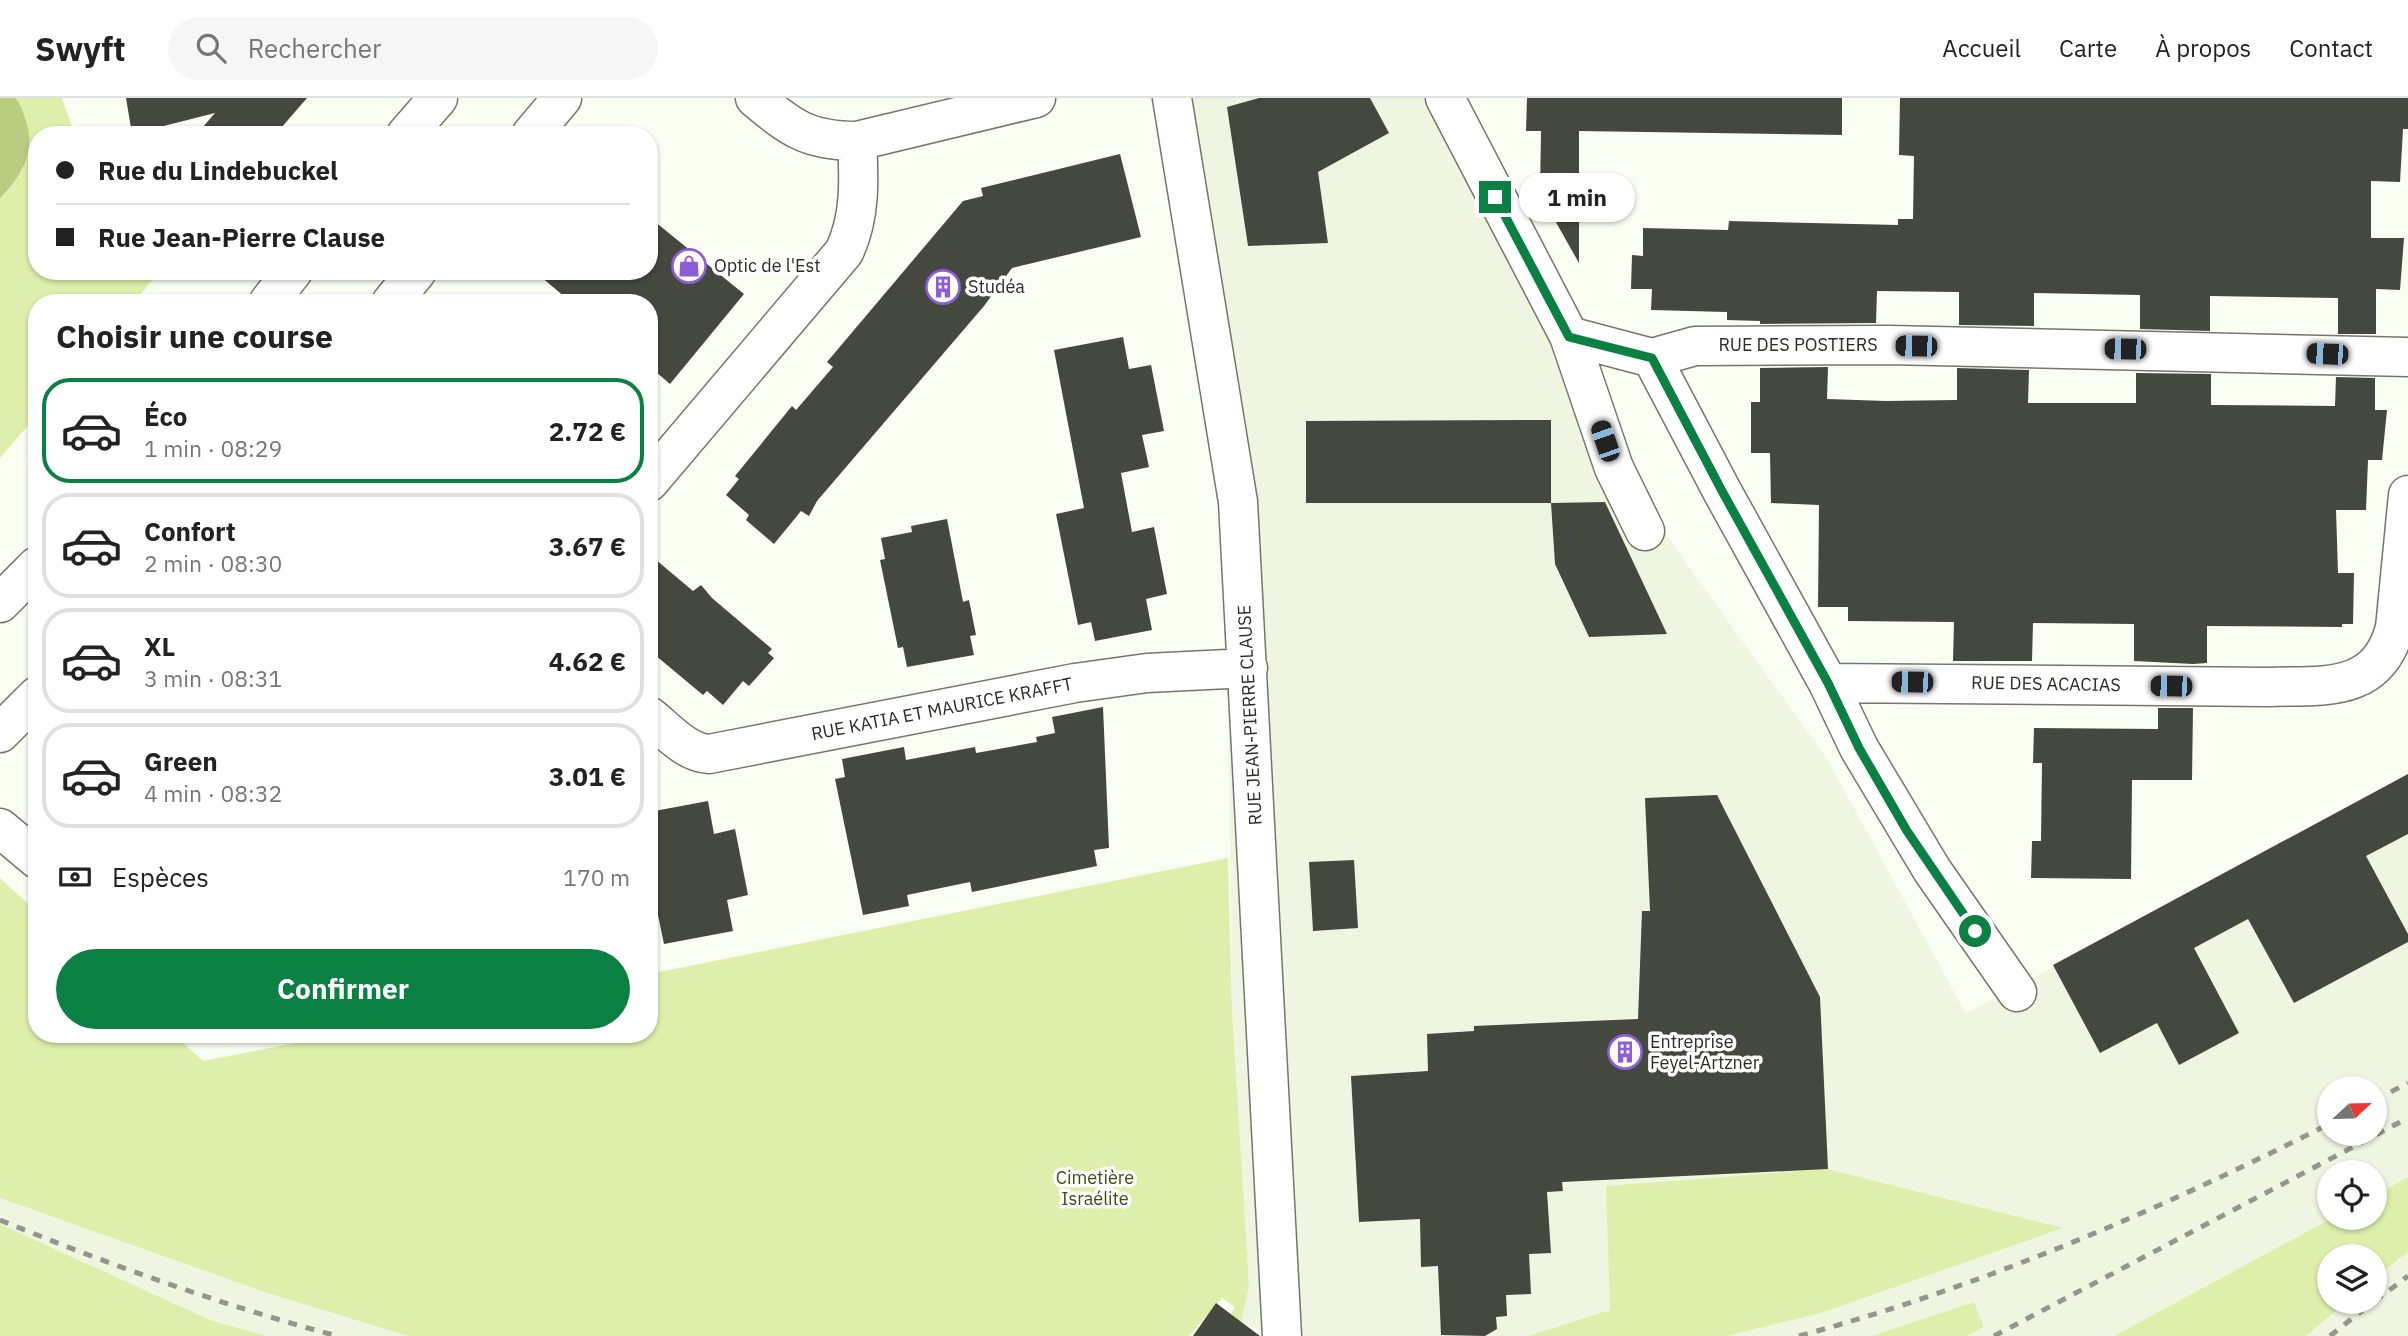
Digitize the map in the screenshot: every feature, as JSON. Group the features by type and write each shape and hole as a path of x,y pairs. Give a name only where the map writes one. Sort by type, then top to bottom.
{"street":[{"path":"414,126 438,98"},
{"path":"539,126 562,98"},
{"path":"755,98 789,126 808,136 829,141 857,141 1036,98"},
{"name":"RUE JEAN-PIERRE CLAUSE","path":"1172,98 1238,502 1282,1336"},
{"path":"1444,98 1569,337 1614,468 1645,531"},
{"path":"658,471 844,252 853,234 856,219 859,174 857,141"},
{"path":"275,294 286,280"},
{"path":"398,294 410,280"},
{"path":"1569,337 1652,358 1828,683 1859,748 1907,831 2017,992"},
{"name":"RUE DES POSTIERS","path":"1652,358 1695,346 1848,345 2273,352 2408,357"},
{"name":"RUE DES ACACIAS","path":"1828,683 2268,687 2331,684 2350,680 2369,672 2381,663 2390,648 2395,628 2408,495"},
{"path":"0,603 28,575"},
{"name":"RUE KATIA ET MAURICE KRAFFT","path":"658,723 689,748 709,754 1087,681 1147,673 1248,668"},
{"path":"0,733 28,705"},
{"path":"0,828 28,851"}],"shaded area":[{"path":"0,98 15,98 28,130 28,152 15,181 0,198"},
{"path":"1185,98 1455,98 1657,522 1829,762 1966,1014 2408,774 2408,1177 2387,1188 2387,1160 2317,1160 2317,1226 2114,1336 1967,1336 1984,1327 1974,1302 1870,1336 1727,1336 1821,1313 2062,1228 1828,1169 1610,1310 1528,1336 1275,1336 1241,1322 1249,1286 1232,1010 1226,513"},
{"path":"0,1198 267,1293 408,1336 267,1336 214,1321 0,1224"},
{"path":"2408,1252 2408,1336 2306,1336 2332,1314 2387,1314 2387,1269"}],"green space":[{"path":"0,98 62,98 72,126 28,126 28,280 152,280 141,294 28,294 28,425 0,458"},
{"name":"Cimetière Israélite","path":"1228,858 1232,1010 1249,1286 1241,1322 1231,1314 1235,1307 1222,1298 1189,1336 408,1336 267,1293 0,1198 0,878 28,904 28,1043 183,1043 203,1061 295,1043 658,1043 658,972"},
{"path":"1828,1169 2063,1228 1821,1313 1727,1336 1528,1336 1610,1310 1606,1186"},
{"path":"2408,1177 2408,1252 2387,1269 2387,1244 2317,1244 2317,1314 2332,1314 2306,1336 2114,1336 2317,1226 2317,1230 2387,1230 2387,1188"},
{"path":"0,1224 213,1321 267,1336 0,1336"},
{"path":"1974,1302 1984,1327 1967,1336 1871,1336"}],"building":[{"path":"126,98 307,98 283,126 204,126 215,113 164,126 131,126"},
{"path":"1259,98 1370,98 1389,133 1318,172 1328,243 1248,246 1227,107"},
{"path":"1527,98 1842,98 1842,135 1579,131 1579,263 1540,194 1541,131 1526,131"},
{"path":"1900,98 2408,98 2408,129 2403,129 2400,182 2371,181 2371,238 2404,238 2400,290 2376,289 2376,334 2338,334 2338,298 2210,296 2210,331 2140,329 2140,295 2034,293 2034,326 1959,325 1959,292 1877,291 1876,323 1760,324 1760,321 1727,320 1727,312 1651,310 1652,289 1631,289 1632,255 1643,256 1643,228 1728,230 1729,221 1898,225 1898,219 1913,219 1914,156 1899,155"},
{"name":"Studéa","path":"1120,154 1141,237 1012,268 984,306 817,501 809,516 801,511 774,544 746,520 749,515 726,495 739,479 735,476 792,406 796,410 833,367 827,362 963,201 983,196 981,188"},
{"path":"658,224 744,294 670,384 658,374 658,294 561,294 545,280 658,280"},
{"path":"1123,337 1129,369 1151,365 1164,431 1142,435 1149,467 1121,473 1132,532 1154,527 1167,594 1146,599 1152,630 1095,641 1091,622 1078,625 1056,514 1084,508 1054,350"},
{"path":"1828,367 1827,399 1886,401 1957,400 1957,368 2029,370 2028,403 2136,403 2136,373 2211,374 2211,405 2335,406 2336,377 2375,378 2375,410 2387,410 2382,460 2368,460 2366,510 2336,510 2338,573 2354,573 2353,624 2342,624 2342,627 2207,626 2207,663 2193,664 2134,661 2134,624 2033,623 2032,661 1953,661 1954,622 1848,621 1848,607 1818,607 1819,505 1771,503 1770,453 1751,453 1751,402 1760,402 1760,368"},
{"path":"1551,420 1551,503 1306,503 1306,421"},
{"path":"1605,502 1667,634 1589,637 1555,564 1551,503"},
{"path":"947,519 963,602 969,600 976,635 970,636 974,655 907,667 903,647 898,648 880,560 885,559 881,538 912,532 911,526"},
{"path":"658,562 693,591 701,585 712,598 772,649 768,653 774,658 749,686 743,681 723,705 707,691 703,695 658,658"},
{"path":"1103,707 1109,848 1094,850 1097,866 972,892 970,882 907,895 909,906 863,915 835,779 845,777 842,759 904,747 906,760 975,747 976,753 1037,742 1036,737 1055,733 1052,717"},
{"path":"2158,708 2193,708 2192,780 2132,780 2131,879 2031,878 2032,841 2041,841 2042,763 2033,763 2034,728 2158,729"},
{"path":"2408,774 2408,834 2366,856 2408,934 2408,942 2294,1003 2248,919 2194,948 2239,1033 2179,1065 2157,1023 2100,1053 2053,965"},
{"name":"Entreprise Feyel-Artzner","path":"1717,795 1820,997 1828,1169 1562,1182 1563,1191 1547,1192 1551,1253 1529,1254 1531,1294 1506,1295 1507,1316 1496,1317 1497,1329 1485,1336 1441,1335 1438,1266 1421,1267 1420,1219 1359,1222 1351,1076 1428,1071 1427,1034 1474,1031 1474,1026 1638,1019 1642,911 1650,911 1645,798"},
{"path":"708,801 714,834 735,829 748,895 727,900 733,931 664,944 658,915 658,810"},
{"path":"1354,860 1358,928 1313,931 1309,862"},
{"path":"1216,1303 1260,1336 1193,1336"}],"railway":[{"path":"2387,1094 2408,1083"},
{"path":"1994,1336 2408,1118"},
{"path":"1799,1336 1936,1294 2070,1244 2317,1130"},
{"path":"0,1220 167,1283 337,1336"},
{"path":"2387,1292 2408,1276"},
{"path":"2330,1336 2358,1314"}],"place":[{"name":"Optic de l'Est","path":"689,266"},
{"name":"Studéa","path":"943,287"},
{"name":"Entreprise Feyel-Artzner","path":"1625,1052"}],"route":[{"path":"1495,197 1569,337 1652,358 1828,683 1859,748 1907,831 1975,931"}]}
